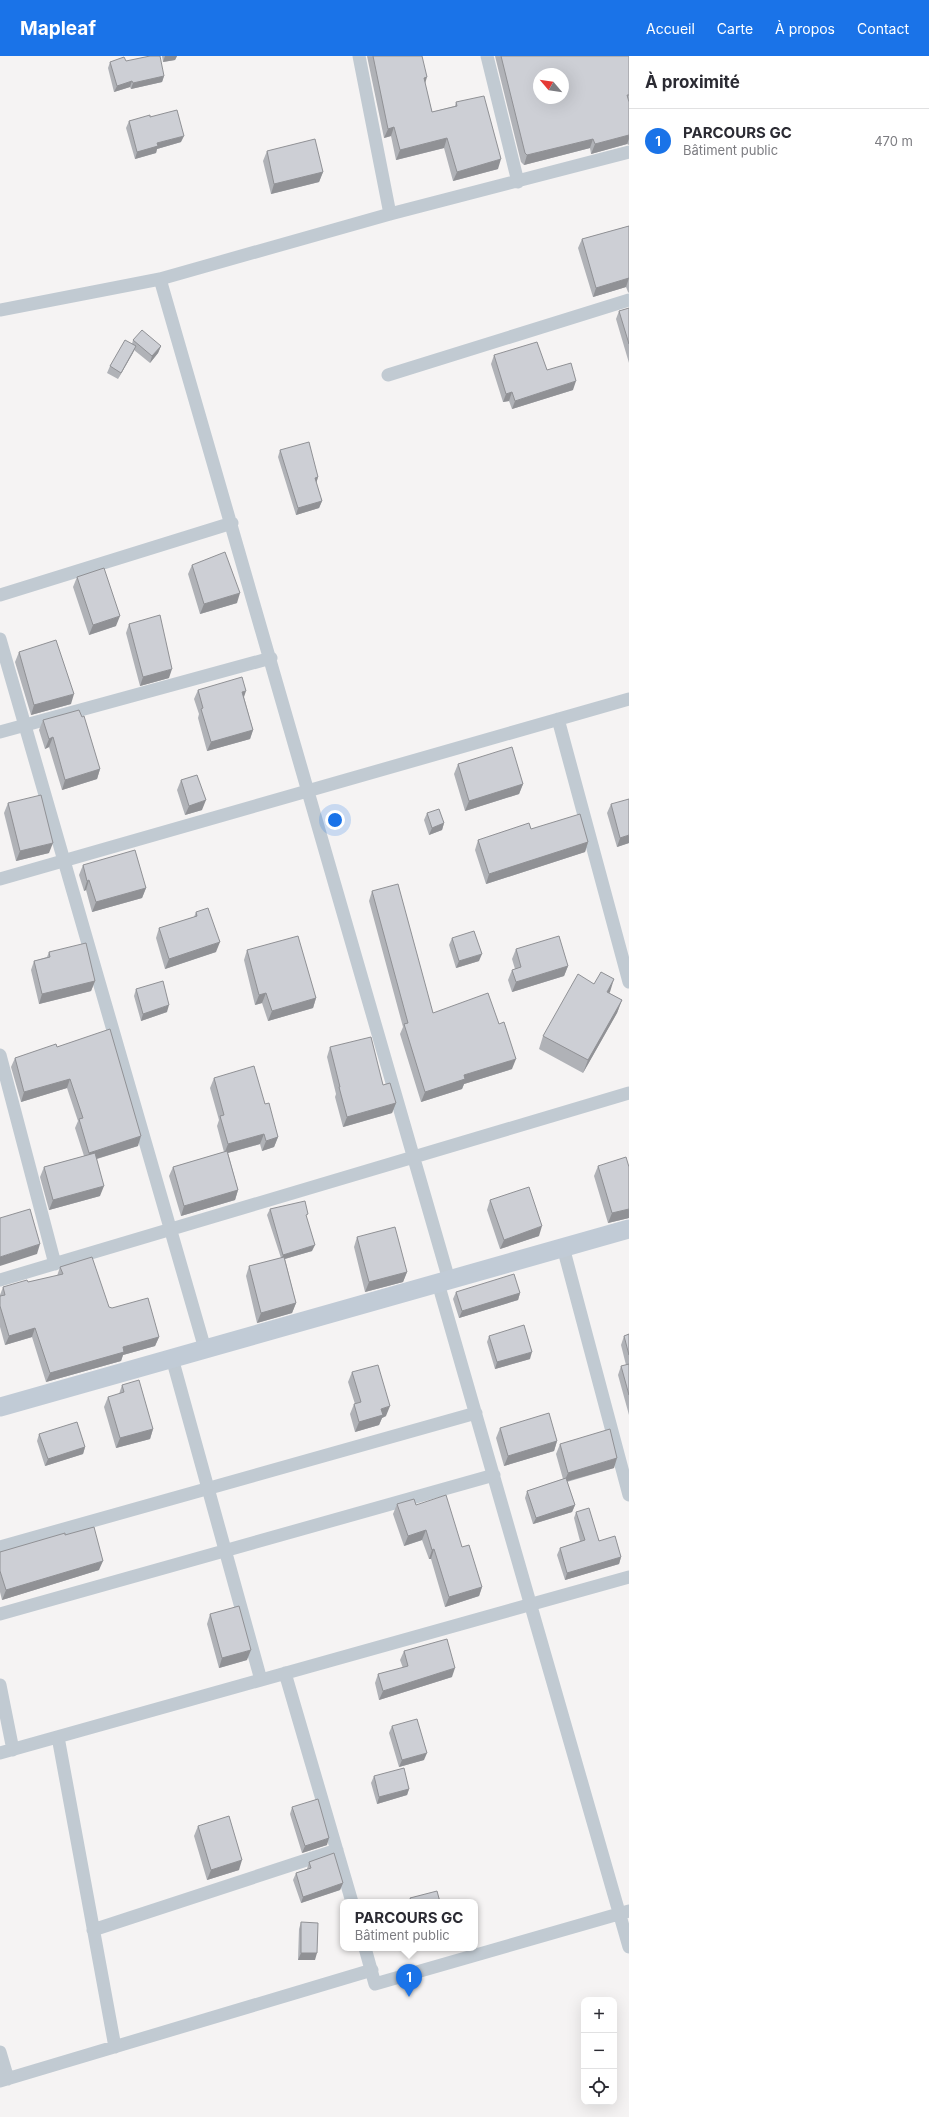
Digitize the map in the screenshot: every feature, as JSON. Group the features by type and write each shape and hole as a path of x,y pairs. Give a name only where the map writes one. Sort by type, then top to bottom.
{"street":[{"path":"359,56 390,214"},
{"path":"487,56 518,182"},
{"path":"0,310 160,279 390,214 629,152"},
{"path":"160,279 271,658 414,1157 476,1413 531,1604 624,1913 629,1947"},
{"path":"388,375 629,300"},
{"path":"0,595 232,524"},
{"path":"0,639 205,1349"},
{"path":"0,732 271,658"},
{"path":"0,879 629,699"},
{"path":"558,719 629,982"},
{"path":"0,1055 55,1264"},
{"path":"0,1280 629,1093"},
{"path":"0,1407 629,1229"},
{"path":"563,1247 629,1495"},
{"path":"172,1358 261,1680"},
{"path":"0,1547 476,1413"},
{"path":"0,1614 494,1475"},
{"path":"0,1685 6,1751 629,1577"},
{"path":"285,1673 351,1899"},
{"path":"58,1737 115,2047"},
{"path":"93,1930 337,1850"},
{"path":"366,1951 375,1984 624,1913"},
{"path":"0,2052 4,2080 372,1970"}],"building":[{"path":"150,56 160,56 164,76 133,83 132,81 117,86 110,62 124,57 126,61"},
{"path":"373,56 422,56 427,77 424,78 432,112 457,106 456,102 484,96 501,159 457,172 447,138 400,150 394,127 388,129"},
{"path":"501,56 629,56 629,95 627,95 629,102 629,135 595,144 593,139 527,155 525,153"},
{"path":"177,110 184,136 157,143 158,146 137,152 129,121"},
{"path":"315,139 323,172 274,184 267,151"},
{"path":"629,226 629,278 596,288 582,239"},
{"path":"629,308 629,344 619,311"},
{"path":"142,330 161,346 152,356 133,340"},
{"path":"125,340 136,346 121,373 110,366"},
{"path":"537,342 547,370 571,363 576,381 515,401 512,392 506,394 494,355"},
{"path":"309,442 318,477 315,478 322,501 298,508 280,450"},
{"path":"225,552 240,593 204,604 192,565"},
{"path":"104,568 120,616 93,625 77,577"},
{"path":"160,615 172,669 143,677 129,624"},
{"path":"56,640 74,694 34,705 19,652"},
{"path":"242,677 246,691 242,692 253,730 211,742 201,709 203,708 198,690"},
{"path":"79,710 82,717 84,716 100,769 65,780 53,737 49,739 43,720"},
{"path":"512,747 523,784 469,801 458,764"},
{"path":"197,775 206,800 189,806 181,780"},
{"path":"41,795 53,843 20,851 8,803"},
{"path":"629,799 629,835 620,838 611,804"},
{"path":"439,809 444,823 432,828 427,813"},
{"path":"580,814 588,842 489,874 478,840 529,823 531,829"},
{"path":"135,850 146,888 96,902 89,880 87,881 83,865"},
{"path":"398,884 433,1013 488,993 499,1024 504,1022 516,1059 464,1075 465,1079 425,1092 404,1024 408,1023 372,891"},
{"path":"208,908 220,942 169,959 159,928 197,916 196,912"},
{"path":"474,931 482,954 459,961 452,938"},
{"path":"298,936 316,998 272,1011 266,993 259,995 247,950"},
{"path":"559,936 568,966 516,982 512,970 521,967 516,949"},
{"path":"86,943 95,981 42,994 34,961 50,957 49,952"},
{"path":"601,972 614,979 607,992 622,1000 588,1060 543,1036 578,974 594,984"},
{"path":"163,981 169,1005 143,1014 136,989"},
{"path":"110,1029 141,1136 89,1153 79,1119 83,1118 70,1079 24,1092 15,1058 56,1044 57,1047"},
{"path":"371,1037 383,1085 390,1083 396,1103 347,1117 330,1047"},
{"path":"254,1066 265,1104 269,1103 278,1137 266,1141 264,1134 228,1144 220,1116 224,1115 214,1078"},
{"path":"227,1151 238,1190 184,1206 173,1167"},
{"path":"95,1153 104,1186 53,1200 44,1167"},
{"path":"626,1157 629,1167 629,1209 612,1213 598,1166"},
{"path":"529,1187 542,1226 504,1240 490,1200"},
{"path":"305,1201 308,1214 306,1215 315,1245 283,1255 270,1209"},
{"path":"30,1209 40,1244 0,1257 0,1218"},
{"path":"395,1227 407,1272 369,1282 357,1237"},
{"path":"92,1257 109,1307 112,1308 148,1298 159,1337 123,1347 124,1352 50,1373 35,1328 9,1336 0,1306 0,1296 5,1295 3,1287 27,1280 28,1282 63,1274 60,1267"},
{"path":"284,1257 296,1303 261,1313 249,1266"},
{"path":"514,1274 520,1293 462,1311 456,1292"},
{"path":"524,1325 532,1352 497,1362 489,1336"},
{"path":"629,1334 629,1355 624,1336"},
{"path":"629,1364 629,1395 621,1366"},
{"path":"378,1365 390,1406 381,1409 383,1415 359,1422 354,1404 361,1402 352,1372"},
{"path":"139,1380 153,1429 120,1438 108,1397 124,1392 122,1385"},
{"path":"549,1413 557,1441 508,1456 500,1428"},
{"path":"77,1422 85,1447 48,1459 39,1434"},
{"path":"610,1429 617,1458 568,1473 560,1444"},
{"path":"566,1478 575,1505 536,1518 527,1491"},
{"path":"446,1495 462,1547 469,1545 482,1587 449,1597 434,1549 432,1550 426,1530 408,1536 397,1504 414,1499 416,1505"},
{"path":"589,1508 599,1541 615,1536 621,1557 567,1573 560,1548 585,1540 576,1512"},
{"path":"94,1527 103,1561 6,1590 0,1571 0,1552 65,1533 65,1535"},
{"path":"239,1606 251,1650 222,1658 210,1614"},
{"path":"447,1639 455,1668 383,1691 378,1674 408,1666 404,1651"},
{"path":"417,1719 427,1753 402,1760 392,1726"},
{"path":"404,1768 409,1789 379,1797 374,1776"},
{"path":"318,1799 329,1838 305,1846 292,1807"},
{"path":"229,1816 242,1860 211,1870 198,1826"},
{"path":"334,1853 343,1883 303,1897 296,1873 311,1868 309,1862"},
{"path":"437,1891 439,1899 410,1899"},
{"path":"301,1922 318,1923 317,1953 301,1953"}],"place":[{"name":"PARCOURS GC","path":"409,1997"}]}
